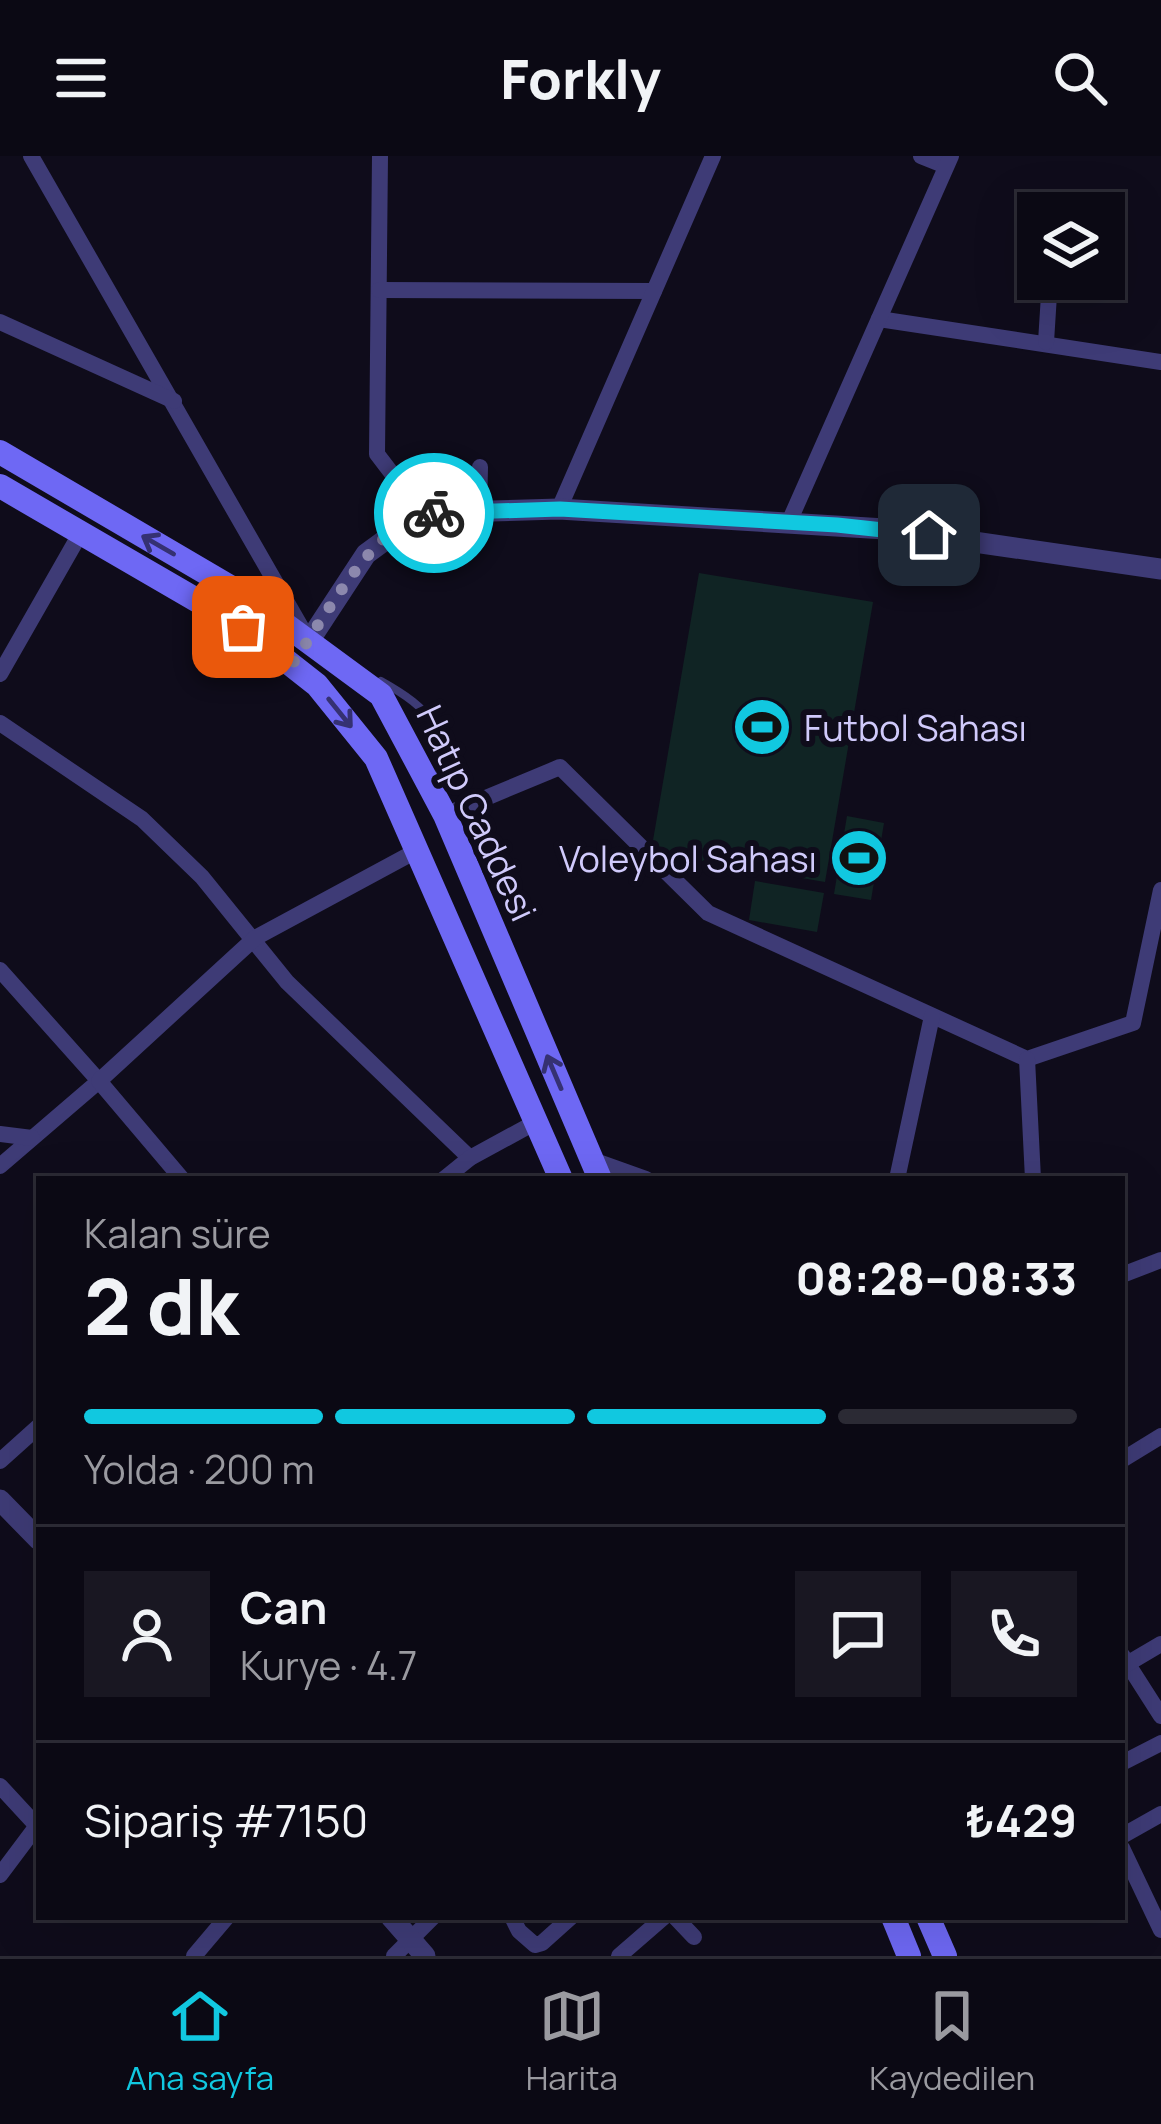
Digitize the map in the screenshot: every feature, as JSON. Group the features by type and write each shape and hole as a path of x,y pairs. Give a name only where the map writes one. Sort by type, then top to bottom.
{"main road":[{"name":"Hatıp Caddesi","path":"0,452 249,598 381,695 441,805 595,1169"},
{"name":"Hatıp Caddesi","path":"0,486 243,627 317,685 376,758 560,1176"},
{"path":"292,664 309,640"},
{"path":"894,1920 901,1952"},
{"path":"929,1920 945,1956"}],"street":[{"path":"31,156 309,640 366,554 422,513 560,509 885,529 1161,569"},
{"path":"380,156 377,454 422,513"},
{"path":"560,509 713,156"},
{"path":"789,522 948,161 921,156"},
{"path":"379,290 654,291"},
{"path":"1046,342 1049,300"},
{"path":"3,319 175,402"},
{"path":"879,319 1161,362"},
{"path":"479,513 480,467"},
{"path":"0,674 80,534"},
{"path":"0,723 142,819 202,877 287,982 470,1158"},
{"path":"441,805 560,766 708,913 1027,1059 1133,1023 1161,890"},
{"path":"0,1166 255,938 418,850"},
{"path":"0,970 179,1176"},
{"path":"898,1176 932,1016"},
{"path":"1027,1059 1033,1176"},
{"path":"448,1176 470,1158 536,1122"},
{"path":"0,1134 32,1138"},
{"path":"595,1169 631,1176"},
{"path":"1125,1274 1161,1260"},
{"path":"0,1461 36,1429"},
{"path":"1125,1458 1161,1436"},
{"path":"0,1500 36,1537"},
{"path":"1161,1644 1125,1659 1161,1716"},
{"path":"1125,1762 1161,1744"},
{"path":"0,1786 36,1823"},
{"path":"1125,1833 1161,1814"},
{"path":"0,1876 36,1828"},
{"path":"1125,1854 1161,1930"},
{"path":"194,1956 224,1920"},
{"path":"394,1920 425,1956"},
{"path":"394,1956 429,1920"},
{"path":"514,1920 535,1945 568,1920"},
{"path":"619,1956 638,1949 662,1920"},
{"path":"678,1920 694,1937"}],"green space":[{"name":"Futbol Sahası","path":"699,573 873,602 825,882 651,852"},
{"name":"Voleybol Sahası","path":"847,816 884,823 871,900 834,894"},
{"path":"755,881 824,893 817,932 749,920"}],"way so far":[{"path":"243,627 292,664 366,554 422,513 434,513"}],"place":[{"name":"Futbol Sahası","path":"762,727"},
{"name":"Voleybol Sahası","path":"859,858"}],"route":[{"path":"434,513 560,509 929,535"}]}
